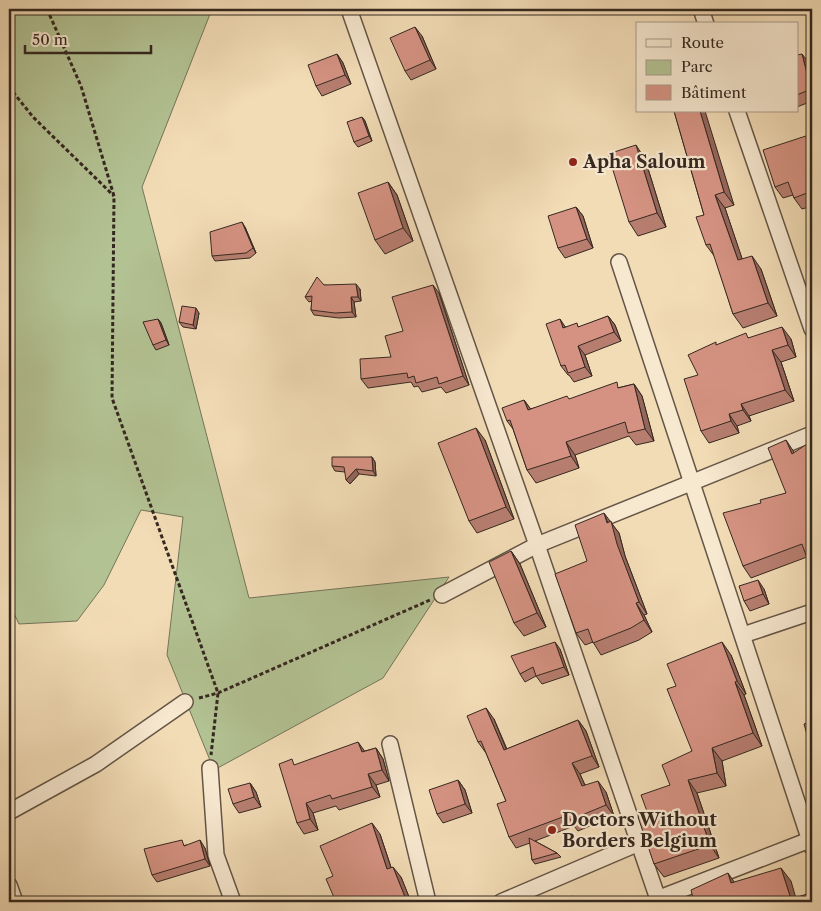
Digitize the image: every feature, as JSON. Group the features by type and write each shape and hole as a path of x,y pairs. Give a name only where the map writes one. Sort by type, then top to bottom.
{"street":[{"path":"349,9 537,545 658,900 811,842 619,262"},
{"path":"701,9 705,22"},
{"path":"737,112 812,329"},
{"path":"442,595 537,545 812,434"},
{"path":"743,635 812,612"},
{"path":"9,812 96,764 184,702"},
{"path":"390,744 428,902"},
{"path":"210,768 216,855 233,902"},
{"path":"501,902 639,844"},
{"path":"9,885 15,902"}],"path":[{"path":"48,9 81,86 114,196 112,398 218,693 210,768"},
{"path":"9,87 33,117 114,196"},
{"path":"184,702 218,693 442,595"}],"green space":[{"path":"9,9 212,9 142,187 249,598 449,577 383,678 214,770 167,655 183,517 141,510 104,585 77,621 19,624 9,603"}],"building":[{"path":"415,27 430,60 405,71 390,38"},
{"path":"337,54 345,75 316,86 308,65"},
{"path":"802,54 811,89 798,95 798,55"},
{"path":"674,112 700,112 724,192 715,195 738,260 752,256 768,303 733,314 710,244 706,245 696,217 704,215"},
{"path":"362,117 369,136 354,142 347,122"},
{"path":"812,134 812,191 794,198 788,182 775,187 763,150"},
{"path":"636,145 657,213 629,222 608,154"},
{"path":"388,182 403,228 375,240 358,193"},
{"path":"576,207 587,239 558,248 548,216"},
{"path":"242,222 253,248 246,253 212,256 210,232"},
{"path":"317,277 324,285 356,284 358,297 351,297 352,312 335,313 311,310 312,296 305,297"},
{"path":"433,285 463,376 439,384 437,377 416,383 414,376 408,378 407,373 361,379 360,359 391,357 385,336 403,331 392,297"},
{"path":"182,306 196,308 193,325 179,322"},
{"path":"608,316 614,332 578,346 585,367 568,373 565,365 561,366 546,324 560,319 563,328 577,323 578,327"},
{"path":"158,319 166,340 153,345 143,322"},
{"path":"782,327 788,345 772,350 785,390 741,404 743,410 729,414 731,421 701,431 684,379 698,375 688,355 716,342 716,345 746,333 748,338"},
{"path":"617,382 618,388 634,384 645,429 628,433 625,422 566,442 571,456 527,470 510,420 507,421 502,408 524,400 528,410 567,396 569,399"},
{"path":"476,428 506,507 469,521 438,443"},
{"path":"786,440 792,454 807,444 812,451 812,556 807,558 802,544 743,566 723,513 761,503 760,500 786,493 768,448"},
{"path":"332,457 372,457 373,471 356,469 346,480 344,467 332,466"},
{"path":"604,513 607,523 611,521 617,544 639,602 636,603 644,620 631,628 593,643 588,629 576,633 555,574 587,561 575,525"},
{"path":"511,551 537,613 514,623 489,562"},
{"path":"758,580 763,594 744,601 739,586"},
{"path":"555,642 564,667 536,676 533,667 520,674 511,656"},
{"path":"722,642 737,681 735,682 753,733 712,748 717,773 688,780 710,845 654,864 638,817 648,814 641,795 670,785 662,765 692,751 667,689 676,686 667,664"},
{"path":"486,708 504,750 578,720 592,756 572,763 582,786 598,781 606,805 570,820 568,815 509,837 497,804 506,801 481,741 478,742 467,716"},
{"path":"812,721 812,752 804,724"},
{"path":"358,742 362,752 376,748 382,770 368,774 372,787 332,799 330,795 306,803 310,819 297,823 279,764 292,759 294,765"},
{"path":"458,780 465,804 437,814 429,790"},
{"path":"250,783 254,797 233,804 228,789"},
{"path":"372,823 387,869 393,867 405,897 390,902 336,902 326,879 333,876 320,846"},
{"path":"529,838 557,853 532,860"},
{"path":"182,840 184,846 200,840 205,859 152,875 144,849"},
{"path":"781,868 791,899 807,894 809,902 694,902 691,890 728,873 731,883"},
{"path":"573,896 575,902 559,902"}],"place":[{"name":"Apha Saloum","path":"573,162"},
{"name":"Doctors Without Borders Belgium","path":"552,830"}]}
